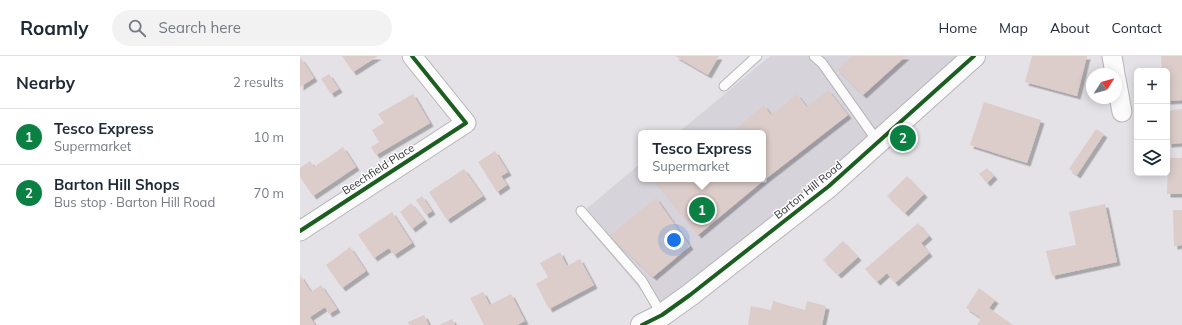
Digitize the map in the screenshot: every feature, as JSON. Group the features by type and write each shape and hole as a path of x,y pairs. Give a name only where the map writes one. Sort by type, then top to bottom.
{"street":[{"name":"Beechfield Place","path":"300,231 466,123 412,56"},
{"name":"Barton Hill Road","path":"642,325 665,320 690,295 829,186 974,56"},
{"path":"1112,56 1114,68"},
{"path":"1121,104 1122,112"}],"lane":[{"path":"724,86 757,56"},
{"path":"814,56 822,63 878,142"},
{"path":"581,211 642,281 665,320"}],"shaded area":[{"path":"770,56 974,56 662,315 578,216 638,166 638,182 766,182 766,130 682,130"}],"building":[{"path":"342,56 378,56 353,72"},
{"path":"675,56 719,56 708,75"},
{"path":"852,56 906,56 863,95 837,69"},
{"path":"1032,56 1087,56 1077,96 1025,82"},
{"path":"1161,56 1182,56 1182,100 1170,101 1170,68 1162,68"},
{"path":"301,58 314,78 300,87 300,59"},
{"path":"329,74 339,89 331,94 321,79"},
{"path":"828,90 848,115 766,179 766,130 735,130 764,105 771,115 797,94 807,107"},
{"path":"413,94 430,123 376,155 371,147 379,142 372,130 384,123 378,114"},
{"path":"984,102 1041,120 1027,163 970,145"},
{"path":"1182,109 1182,143 1170,144 1170,111"},
{"path":"1096,129 1104,134 1077,175 1069,169"},
{"path":"343,147 356,167 313,196 300,177 300,168 310,161 314,167"},
{"path":"495,151 508,172 501,176 507,185 497,192 478,162"},
{"path":"1170,158 1182,158 1182,194 1167,194 1168,176 1170,176"},
{"path":"987,168 994,176 987,183 979,174"},
{"path":"464,169 483,196 447,220 429,192"},
{"path":"907,176 924,194 905,213 887,196"},
{"path":"654,182 762,182 698,235"},
{"path":"422,196 432,211 426,215 416,200"},
{"path":"656,198 690,246 653,277 609,236"},
{"path":"411,203 424,220 412,229 400,212"},
{"path":"1105,204 1117,262 1052,276 1046,251 1076,245 1069,212"},
{"path":"1173,210 1182,210 1182,245 1174,246"},
{"path":"392,212 412,243 394,255 389,248 374,258 358,235"},
{"path":"918,223 929,236 921,243 929,253 895,283 887,273 877,282 865,269"},
{"path":"843,241 858,257 838,275 823,260"},
{"path":"350,247 366,271 342,288 326,265"},
{"path":"560,252 567,266 580,259 594,285 549,309 536,284 548,277 540,263"},
{"path":"300,275 311,292 321,285 337,309 329,314 325,307 310,317 315,325 300,325"},
{"path":"979,288 995,300 989,308 1013,325 977,325 981,318 966,308"},
{"path":"483,292 490,305 511,294 525,321 517,325 484,325 470,298"},
{"path":"773,301 805,310 807,301 826,306 822,325 748,325 751,306 771,310"},
{"path":"424,315 429,325 409,325 408,322"},
{"path":"452,319 455,325 439,325"}],"cycle path":[{"path":"300,231 466,123 412,56"},
{"path":"642,325 662,315 690,295 829,186 974,56"}],"place":[{"name":"Barton Hill Shops","path":"903,138"},
{"name":"Tesco Express","path":"702,210"}]}
